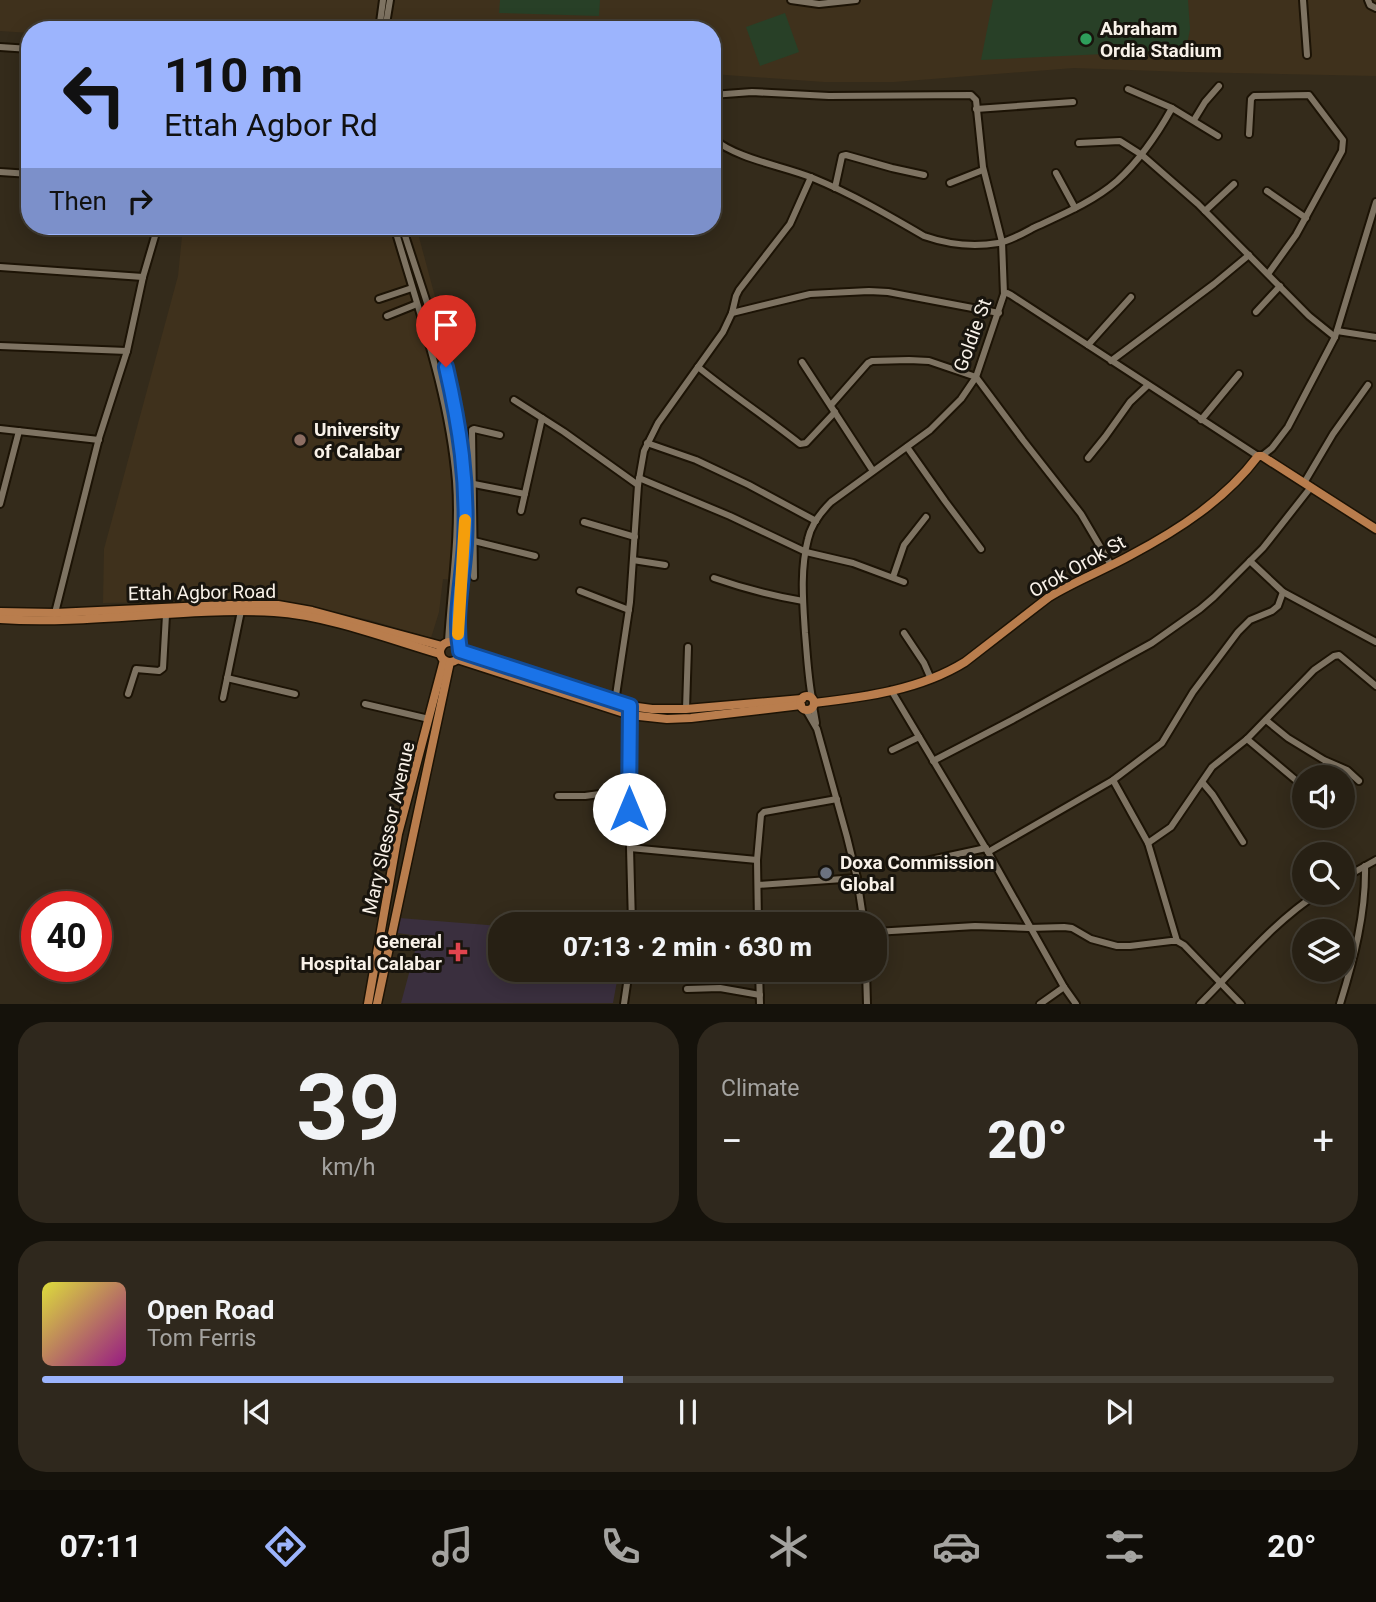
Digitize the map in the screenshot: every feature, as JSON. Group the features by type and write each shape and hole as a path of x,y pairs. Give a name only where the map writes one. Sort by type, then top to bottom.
{"main road":[{"path":"1260,456 1376,530"},
{"name":"Orok Orok St","path":"807,703 891,690 951,670 1049,597 1130,556 1196,516 1227,490 1260,456"},
{"name":"Ettah Agbor Road","path":"0,612 55,613 278,605 312,611 450,653"},
{"name":"Ettah Agbor Road","path":"0,619 66,620 241,611 280,612 307,616 450,653"},
{"path":"450,653 615,702 630,711 807,703"},
{"path":"450,653 630,711 667,719 807,703"},
{"name":"Mary Slessor Avenue","path":"368,1003 398,834 450,653"},
{"name":"Mary Slessor Avenue","path":"377,1003 450,653"}],"street":[{"path":"380,21 383,0"},
{"path":"387,21 390,0"},
{"path":"790,0 819,4 856,0"},
{"path":"1303,0 1307,55"},
{"path":"1368,0 1370,5 1376,8"},
{"path":"0,47 21,48"},
{"path":"1194,120 1219,86"},
{"path":"1128,89 1172,108 1218,136"},
{"path":"721,94 752,92 829,96 971,95 976,100 984,170 1002,242 1004,294"},
{"path":"1249,134 1251,99 1254,96 1309,95 1341,136 1344,145 1296,236 1268,274"},
{"path":"976,109 1073,102"},
{"path":"721,144 851,195 924,236 972,244 1002,242 1075,208 1112,186 1142,155 1172,108"},
{"path":"1079,143 1120,141 1142,155 1205,211 1309,316 1336,334 1376,337"},
{"path":"835,188 842,156 846,155 892,169 924,175"},
{"path":"950,183 984,170"},
{"path":"0,172 21,173"},
{"path":"1056,173 1075,208"},
{"path":"615,702 629,610 638,482 644,451 658,423 723,332 739,290 790,224 811,177"},
{"path":"1205,211 1234,184"},
{"path":"1267,191 1306,218"},
{"path":"1260,456 1272,448 1287,427 1336,334 1376,202"},
{"path":"55,613 99,440 127,351 156,235"},
{"path":"397,235 442,397 455,472 457,546 450,653"},
{"path":"405,235 446,367 463,453 466,519 463,568 458,619 450,653"},
{"path":"1111,361 1249,255"},
{"path":"0,267 144,277"},
{"path":"1256,312 1280,286"},
{"path":"379,299 412,288"},
{"path":"732,313 810,294 869,291 888,292 999,313"},
{"name":"Goldie St","path":"862,912 858,877 817,729 807,703 809,681 802,578 808,537 816,521 831,502 907,447 961,399 976,377 1004,294 1011,295 1260,456"},
{"path":"1088,345 1131,297"},
{"path":"387,316 417,304"},
{"path":"0,346 127,351"},
{"path":"698,367 800,443 806,443 872,360 929,361 976,377 1081,514 1111,565"},
{"path":"802,362 873,471"},
{"path":"1201,420 1238,374"},
{"path":"1088,458 1130,402 1148,385"},
{"path":"933,761 1152,643 1214,597 1263,548 1308,485 1333,434 1368,385"},
{"path":"514,400 638,482 730,516 806,552 853,563 904,582"},
{"path":"522,511 542,418"},
{"path":"0,429 99,440"},
{"path":"474,577 473,429 500,435"},
{"path":"0,504 19,431"},
{"path":"647,443 696,460 816,521"},
{"path":"907,447 981,549"},
{"path":"474,484 525,494"},
{"path":"893,577 904,545 926,517"},
{"path":"584,522 635,537"},
{"path":"474,541 536,556"},
{"path":"633,560 665,565"},
{"path":"1250,561 1283,592 1376,642"},
{"path":"713,578 758,592 803,601"},
{"path":"580,592 629,610"},
{"path":"926,861 987,850 1113,780 1162,743 1177,716 1238,632 1250,620 1278,606 1283,592"},
{"path":"223,698 241,611"},
{"path":"128,694 136,669 159,671 163,668 166,615"},
{"path":"904,633 924,663 930,679"},
{"path":"686,709 688,647"},
{"path":"1148,843 1171,827 1212,767 1247,739 1314,670 1337,654 1376,686"},
{"path":"227,678 295,694"},
{"path":"891,690 987,850 1029,928 1076,1003"},
{"path":"365,704 429,719"},
{"path":"630,711 632,912"},
{"path":"1266,720 1324,760 1347,770 1359,782"},
{"path":"892,750 919,737"},
{"path":"1247,739 1292,777"},
{"path":"1113,780 1148,843 1177,941 1241,1003"},
{"path":"1202,782 1243,842"},
{"path":"558,796 585,796 629,790"},
{"path":"758,912 757,860 762,813 837,799"},
{"path":"629,848 757,860"},
{"path":"1355,872 1376,860"},
{"path":"1340,1003 1357,941 1366,890 1365,866"},
{"path":"758,885 858,877"},
{"path":"1200,1003 1265,935 1303,905"},
{"path":"887,931 975,926 1052,926 1072,928 1091,939 1117,946 1177,941"},
{"path":"624,1003 627,982"},
{"path":"759,982 760,1003"},
{"path":"866,982 867,1003"},
{"path":"1040,1003 1064,987"},
{"path":"687,989 720,988 760,995"}],"shaded area":[{"path":"0,0 1376,0 1376,76 1074,68 894,82 824,82 721,75 721,21 21,21 21,32 0,31"},
{"name":"University of Calabar","path":"182,235 418,235 462,397 470,484 470,581 443,579 439,612 431,638 370,620 281,600 103,603 104,549 178,276"},
{"name":"General Hospital Calabar","path":"399,918 488,925 488,982 617,982 613,1003 401,1003 419,936 397,933"}],"green space":[{"path":"500,0 600,0 599,16 499,13"},
{"name":"Abraham Ordia Stadium","path":"993,0 1188,0 1190,29 1186,50 981,60"},
{"path":"785,13 799,52 760,66 746,27"}],"slow traffic":[{"path":"458,634 465,520"}],"place":[{"name":"Abraham Ordia Stadium","path":"1086,39"},
{"name":"University of Calabar","path":"300,440"},
{"name":"Doxa Commission Global","path":"826,873"},
{"name":"General Hospital Calabar","path":"458,952"}],"route":[{"path":"446,367 463,453 466,501 457,632 460,651 630,706 629,809"}]}
